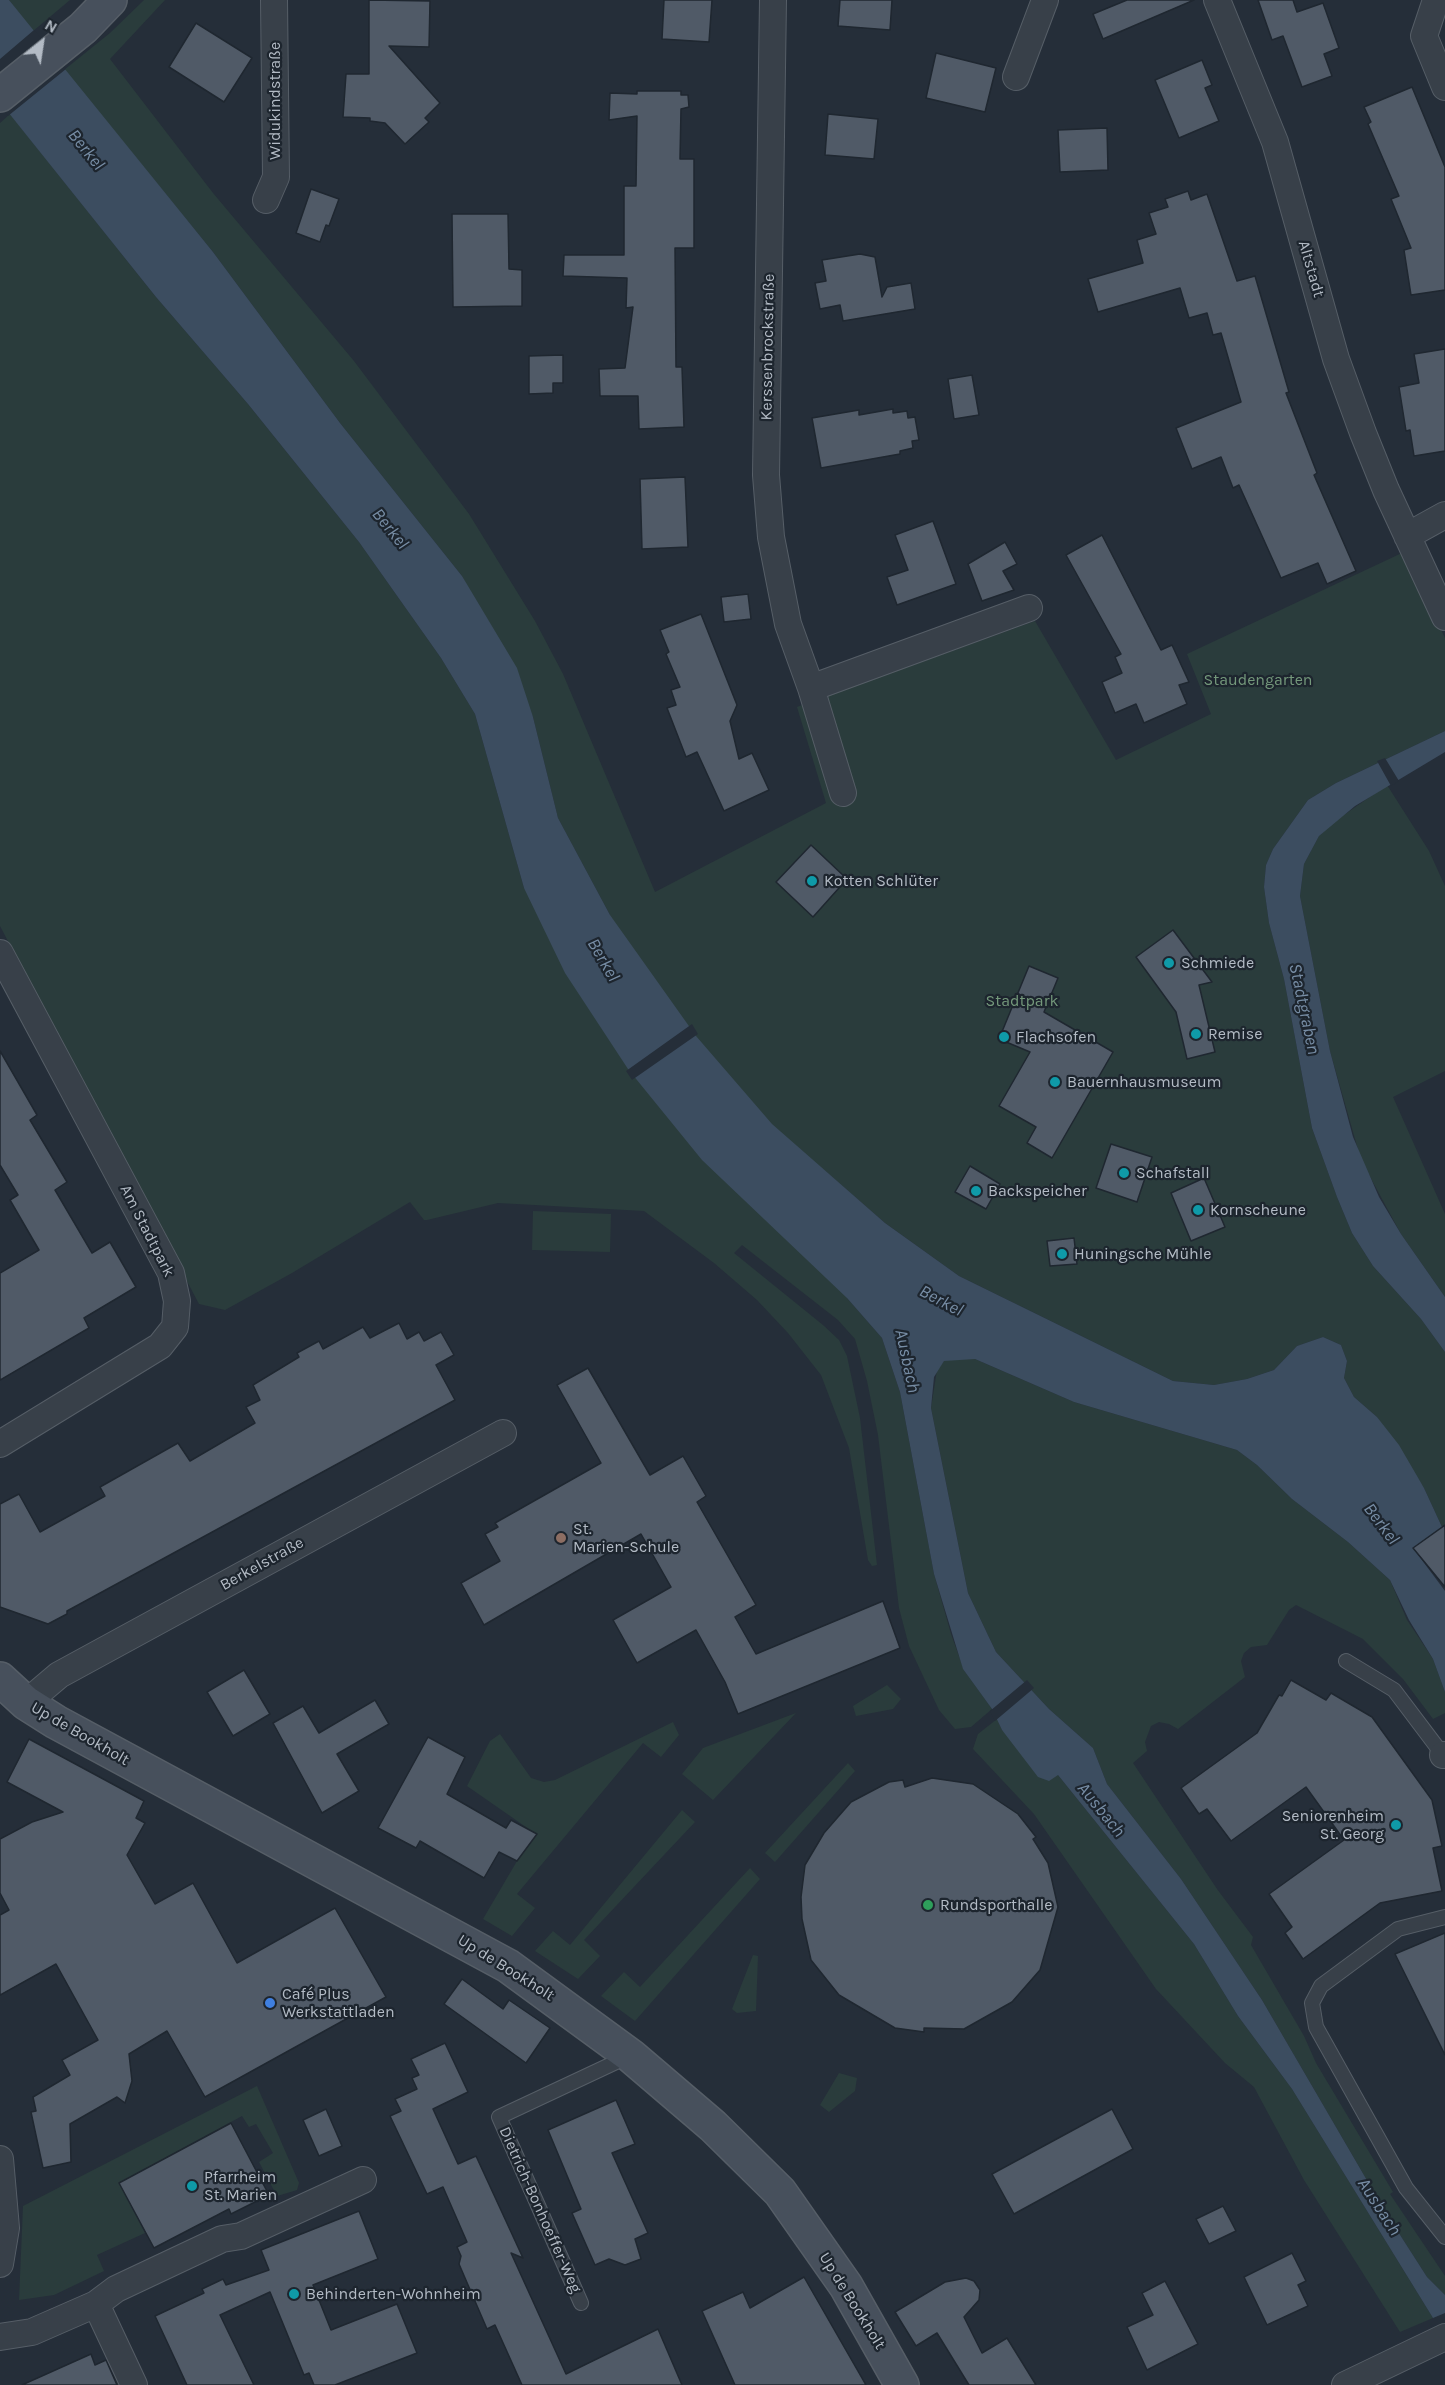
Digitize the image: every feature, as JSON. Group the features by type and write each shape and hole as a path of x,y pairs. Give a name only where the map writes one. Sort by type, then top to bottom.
{"street":[{"path":"0,95 83,28 110,0"},
{"name":"Widukindstraße","path":"266,200 276,177 274,0"},
{"name":"Kerssenbrockstraße","path":"773,0 766,476 771,537 788,624 811,687 843,793"},
{"path":"1016,77 1045,0"},
{"name":"Altstadt","path":"1217,0 1275,142 1336,359 1362,433 1445,617"},
{"path":"1436,0 1424,36 1445,87"},
{"path":"1407,536 1445,514"},
{"path":"811,687 1029,608"},
{"name":"Am Stadtpark","path":"0,953 171,1273 177,1301 175,1327 160,1346 0,1444"},
{"name":"Berkelstraße","path":"8,1689 59,1675 503,1433"},
{"name":"Up de Bookholt","path":"8,1689 86,1738 508,1966 631,2056 736,2147 780,2192 846,2286 902,2385"},
{"path":"0,2159 6,2228 0,2264"},
{"path":"0,2337 32,2332 96,2304 116,2289 222,2239 241,2236 363,2180"},
{"path":"96,2304 134,2385"},
{"path":"1345,2385 1445,2337"}],"lane":[{"path":"1346,1661 1394,1690 1444,1759"},
{"path":"1445,1917 1398,1929 1321,1986 1312,2003 1316,2027 1406,2188 1445,2237"},
{"name":"Dietrich-Bonhoeffer-Weg","path":"581,2303 499,2117 631,2056"}],"green space":[{"path":"9,0 70,0 32,32"},
{"name":"Stadtpark","path":"144,0 165,0 110,59 213,193 354,361 469,514 535,621 563,674 655,892 826,803 797,707 1035,621 1116,760 1211,714 1187,654 1404,552 1445,638 1445,731 1336,783 1308,800 1273,849 1266,865 1264,887 1269,923 1284,979 1312,1128 1337,1197 1352,1233 1373,1266 1421,1319 1445,1352 1445,1525 1442,1527 1424,1488 1377,1417 1354,1397 1344,1378 1347,1361 1341,1345 1323,1337 1297,1346 1274,1370 1247,1379 1214,1385 1173,1381 959,1276 885,1223 823,1169 847,1298 882,1338 900,1392 934,1574 951,1634 964,1670 992,1709 971,1727 955,1729 939,1710 909,1646 899,1608 878,1435 867,1381 855,1339 838,1320 742,1245 734,1253 823,1325 839,1340 847,1356 860,1418 877,1565 872,1566 868,1560 849,1448 821,1375 788,1333 757,1300 714,1263 644,1211 498,1203 424,1220 410,1202 292,1273 225,1310 199,1304 0,926 0,123 10,114 156,297 248,404 359,542 441,658 475,714 524,888 610,915 558,818 533,717 462,576 340,423 213,252 64,70 110,33"},
{"path":"1387,785 1429,851 1445,886 1445,1071 1393,1097 1445,1214 1445,1297 1401,1234 1361,1160 1330,1051 1300,896 1304,864 1319,836 1331,824"},
{"path":"533,1211 611,1214 610,1252 532,1250"},
{"path":"954,1358 975,1359 1074,1402 1237,1450 1390,1580 1407,1620 1433,1659 1445,1692 1445,1713 1433,1719 1403,1679 1363,1639 1296,1605 1289,1610 1267,1645 1251,1647 1244,1653 1241,1661 1245,1677 1178,1729 1159,1722 1151,1726 1145,1742 1147,1751 1133,1763 1217,1889 1253,1937 1251,1945 1304,2036 1316,2063 1393,2192 1390,2194 1445,2276 1445,2295 1427,2277 1386,2213 1262,2000 1181,1879 1107,1784 1093,1748 1049,1709 996,1652 968,1593 931,1408 937,1370 944,1361"},
{"path":"887,1685 901,1699 893,1709 856,1716 853,1706"},
{"path":"796,1713 713,1800 682,1774 703,1748"},
{"path":"997,1719 1002,1730 1058,1775 1194,1944 1238,2016 1292,2089 1433,2318 1400,2332 1304,2180 1254,2087 1225,2063 1156,1989 1034,1814 973,1749 978,1734"},
{"path":"673,1722 679,1735 661,1757 643,1743 517,1894 535,1908 512,1936 483,1919 517,1861 536,1834 467,1786 490,1741 500,1734 531,1778 544,1782 555,1780"},
{"path":"848,1763 855,1771 775,1862 765,1853"},
{"path":"682,1810 695,1822 584,1940 600,1956 578,1979 535,1951 553,1931 570,1945"},
{"path":"750,1868 760,1879 635,2021 601,1996 624,1972 640,1987"},
{"path":"753,1955 758,1956 756,2011 737,2013 732,2009"},
{"path":"839,2073 857,2078 855,2091 829,2112 820,2105"},
{"path":"257,2086 299,2183 297,2190 277,2196 259,2162 273,2153 256,2124 249,2127 242,2116 119,2183 145,2233 97,2255 104,2271 54,2295 19,2300 23,2206"}],"water":[{"path":"0,0 9,0 213,252 340,423 462,576 517,668 533,717 558,818 610,915 696,1036 772,1124 885,1223 959,1276 1173,1381 1214,1385 1247,1379 1274,1370 1297,1346 1323,1337 1341,1345 1347,1361 1344,1378 1354,1397 1377,1417 1399,1445 1424,1488 1442,1527 1413,1548 1445,1591 1445,1692 1433,1659 1409,1620 1390,1580 1237,1450 1074,1402 975,1359 944,1361 934,1377 931,1408 968,1593 996,1652 1049,1709 1093,1748 1107,1784 1181,1879 1262,2000 1386,2213 1427,2277 1445,2295 1445,2313 1433,2318 1292,2089 1238,2016 1194,1944 1058,1775 1049,1781 1038,1777 1002,1730 992,1709 963,1669 934,1574 900,1392 882,1338 847,1298 702,1160 628,1069 565,973 524,888 475,714 441,658 359,542 248,404 156,297 0,102"},
{"name":"Stadtgraben","path":"1445,731 1445,752 1355,806 1319,836 1304,864 1300,896 1330,1051 1353,1137 1379,1197 1401,1234 1445,1297 1445,1352 1421,1319 1373,1266 1352,1233 1337,1197 1312,1128 1284,979 1269,923 1264,887 1266,865 1273,849 1308,800 1336,783"}],"pier":[{"path":"34,30 66,69 8,116 0,107 0,59"},
{"path":"1385,758 1399,781 1391,786 1377,761"},
{"path":"692,1024 698,1034 632,1080 626,1071"},
{"path":"1027,1680 1034,1688 995,1721 990,1711"}],"building":[{"path":"369,0 430,1 429,47 389,46 440,103 425,118 429,122 405,144 385,123 370,121 370,118 343,117 346,74 369,74"},
{"path":"664,0 712,0 709,42 662,39"},
{"path":"840,0 892,0 890,30 838,26"},
{"path":"1127,0 1194,0 1103,39 1093,14"},
{"path":"1258,0 1293,0 1297,12 1323,3 1339,48 1324,54 1332,76 1302,87 1283,36 1272,40"},
{"path":"196,23 252,58 224,102 169,67"},
{"path":"936,53 996,68 985,112 926,98"},
{"path":"1202,60 1212,85 1205,88 1219,121 1179,138 1155,80"},
{"path":"1412,87 1445,167 1445,290 1411,295 1404,250 1411,248 1391,199 1399,196 1368,124 1371,122 1364,107"},
{"path":"637,91 681,91 681,95 688,95 689,107 681,109 680,159 694,159 694,248 675,248 676,367 682,367 684,427 639,429 638,396 600,396 599,369 625,368 633,307 626,308 627,278 563,276 564,255 624,255 624,186 636,186 637,116 609,120 610,93 637,94"},
{"path":"828,114 878,119 874,159 825,155"},
{"path":"1107,128 1108,170 1060,172 1058,130"},
{"path":"311,189 339,199 320,242 296,233"},
{"path":"1188,191 1191,200 1207,194 1237,281 1255,276 1289,392 1286,393 1317,473 1314,475 1356,571 1327,584 1318,563 1281,578 1239,485 1233,488 1221,457 1192,469 1176,428 1241,402 1221,333 1213,335 1207,313 1189,318 1180,288 1098,312 1088,279 1143,263 1137,240 1156,234 1149,213 1168,207 1165,199"},
{"path":"452,214 508,214 509,269 522,270 522,306 453,307"},
{"path":"860,254 875,257 882,297 887,287 911,283 915,309 843,321 840,305 820,309 815,283 826,281 822,260"},
{"path":"1445,349 1445,451 1414,456 1410,430 1406,431 1399,387 1419,383 1414,354"},
{"path":"563,355 563,383 553,383 553,393 529,394 529,356"},
{"path":"972,375 979,415 954,419 948,379"},
{"path":"893,409 893,413 907,411 908,418 915,417 919,440 912,441 913,448 900,451 900,454 821,468 812,418 859,410 859,415"},
{"path":"685,477 688,547 642,549 640,479"},
{"path":"933,521 956,584 897,605 887,577 908,570 895,535"},
{"path":"1102,535 1161,650 1172,645 1189,682 1179,685 1187,704 1144,723 1136,704 1115,713 1102,682 1122,673 1115,657 1121,654 1066,555"},
{"path":"1005,542 1017,564 1003,571 1014,590 982,601 968,564"},
{"path":"748,594 751,619 724,622 721,597"},
{"path":"701,614 737,705 730,721 739,759 752,753 769,790 724,811 697,752 686,757 667,708 676,705 671,690 680,687 666,654 669,652 660,630"},
{"name":"Kotten Schlüter","path":"811,845 847,879 813,917 776,882"},
{"path":"1173,930 1212,982 1199,985 1215,1052 1187,1059 1176,1012 1136,957"},
{"name":"Bauernhausmuseum","path":"1029,966 1058,978 1044,1012 1113,1052 1052,1158 1027,1143 1036,1127 999,1106 1030,1052 999,1039"},
{"path":"0,1051 37,1115 30,1120 67,1182 55,1190 92,1253 110,1242 136,1287 84,1318 89,1328 0,1380 0,1273 39,1250 10,1200 18,1195 0,1165"},
{"name":"Schafstall","path":"1111,1144 1152,1157 1137,1202 1096,1188"},
{"name":"Backspeicher","path":"970,1166 1000,1184 986,1209 955,1192"},
{"name":"Kornscheune","path":"1204,1178 1225,1227 1191,1241 1171,1193"},
{"name":"Huningsche Mühle","path":"1074,1238 1077,1264 1050,1266 1047,1241"},
{"path":"399,1323 407,1339 419,1332 424,1341 441,1332 454,1355 436,1365 455,1400 67,1611 67,1614 48,1624 0,1607 0,1504 19,1494 40,1532 105,1496 100,1487 178,1443 190,1461 255,1423 246,1407 260,1400 253,1385 299,1357 297,1353 319,1341 323,1349 363,1327 370,1338"},
{"name":"St. Marien-Schule","path":"588,1368 650,1475 683,1456 706,1496 697,1502 756,1605 735,1617 756,1654 883,1601 900,1648 738,1714 725,1682 696,1630 637,1663 613,1620 671,1587 641,1534 484,1625 461,1583 500,1561 485,1534 498,1527 495,1523 601,1463 557,1385"},
{"path":"1445,1525 1445,1587 1413,1548"},
{"path":"244,1670 270,1714 233,1736 207,1692"},
{"name":"Seniorenheim St. Georg","path":"1291,1680 1326,1700 1331,1693 1372,1717 1432,1800 1442,1846 1433,1848 1442,1891 1380,1903 1303,1959 1285,1933 1292,1927 1269,1894 1344,1840 1306,1787 1231,1841 1207,1809 1199,1814 1181,1788 1257,1733 1279,1695 1282,1696"},
{"path":"375,1700 389,1724 337,1754 359,1791 322,1813 273,1723 303,1706 319,1733"},
{"path":"428,1737 465,1757 447,1794 506,1828 511,1820 537,1834 517,1861 499,1852 484,1878 420,1841 416,1848 378,1828"},
{"path":"29,1739 144,1801 136,1818 145,1823 127,1855 155,1904 193,1883 237,1963 335,1908 386,1997 205,2097 167,2031 129,2054 132,2081 125,2103 117,2097 70,2124 71,2162 43,2168 31,2112 36,2111 33,2097 70,2075 62,2060 98,2040 56,1964 0,1995 0,1915 9,1910 0,1893 0,1839 32,1822 63,1812 7,1782"},
{"name":"Rundsporthalle","path":"932,1778 973,1784 1018,1814 1036,1837 1033,1839 1048,1863 1058,1907 1040,1970 1012,2002 964,2029 924,2028 924,2032 895,2028 839,1995 811,1960 802,1919 801,1897 805,1865 824,1833 851,1802 889,1782 903,1780 905,1787"},
{"path":"1445,1933 1445,2055 1395,1954"},
{"path":"462,1979 503,2009 509,2000 550,2028 526,2063 444,2004"},
{"path":"445,2043 468,2092 433,2109 458,2164 476,2156 523,2258 511,2253 566,2374 658,2329 682,2385 522,2385 495,2325 487,2329 459,2264 461,2256 457,2247 467,2242 443,2187 427,2194 390,2116 401,2111 395,2099 417,2089 412,2078 419,2075 411,2059"},
{"path":"616,2100 635,2144 612,2153 648,2233 635,2239 641,2259 625,2265 609,2259 595,2265 572,2213 581,2209 548,2130"},
{"path":"326,2109 342,2146 319,2156 303,2120"},
{"path":"1112,2109 1133,2149 1014,2214 992,2174"},
{"name":"Pfarrheim St. Marien","path":"231,2123 269,2195 231,2214 229,2209 154,2248 119,2183"},
{"path":"1223,2206 1236,2231 1209,2244 1196,2219"},
{"name":"Behinderten-Wohnheim","path":"359,2211 378,2259 313,2285 331,2330 397,2304 417,2353 335,2385 314,2385 309,2373 304,2375 270,2292 220,2315 254,2385 187,2385 155,2316 204,2293 202,2289 223,2279 226,2285 269,2270 261,2250"},
{"path":"1292,2253 1306,2281 1298,2285 1308,2306 1267,2325 1244,2277"},
{"path":"804,2277 866,2385 735,2385 702,2311 743,2292 750,2308"},
{"path":"966,2278 974,2281 980,2290 979,2300 964,2317 982,2353 1007,2338 1036,2385 969,2385 937,2333 916,2346 895,2312 945,2282"},
{"path":"1165,2281 1198,2344 1147,2370 1127,2327 1153,2315 1142,2293"},
{"path":"91,2354 95,2365 106,2360 117,2385 22,2385"}],"place":[{"name":"Kotten Schlüter","path":"812,881"},
{"name":"Schmiede","path":"1169,963"},
{"name":"Remise","path":"1196,1034"},
{"name":"Flachsofen","path":"1004,1037"},
{"name":"Bauernhausmuseum","path":"1055,1082"},
{"name":"Schafstall","path":"1124,1173"},
{"name":"Backspeicher","path":"976,1191"},
{"name":"Kornscheune","path":"1198,1210"},
{"name":"Huningsche Mühle","path":"1062,1254"},
{"name":"St. Marien-Schule","path":"561,1538"},
{"name":"Seniorenheim St. Georg","path":"1396,1825"},
{"name":"Rundsporthalle","path":"928,1905"},
{"name":"Café Plus Werkstattladen","path":"270,2003"},
{"name":"Pfarrheim St. Marien","path":"192,2186"},
{"name":"Behinderten-Wohnheim","path":"294,2294"}],"water label":[{"name":"Berkel","path":"86,150"},
{"name":"Berkel","path":"390,529"},
{"name":"Berkel","path":"603,960"},
{"name":"Berkel","path":"941,1301"},
{"name":"Ausbach","path":"907,1361"},
{"name":"Berkel","path":"1381,1524"},
{"name":"Ausbach","path":"1101,1810"},
{"name":"Ausbach","path":"1379,2207"}],"park label":[{"name":"Staudengarten","path":"1258,680"}]}
